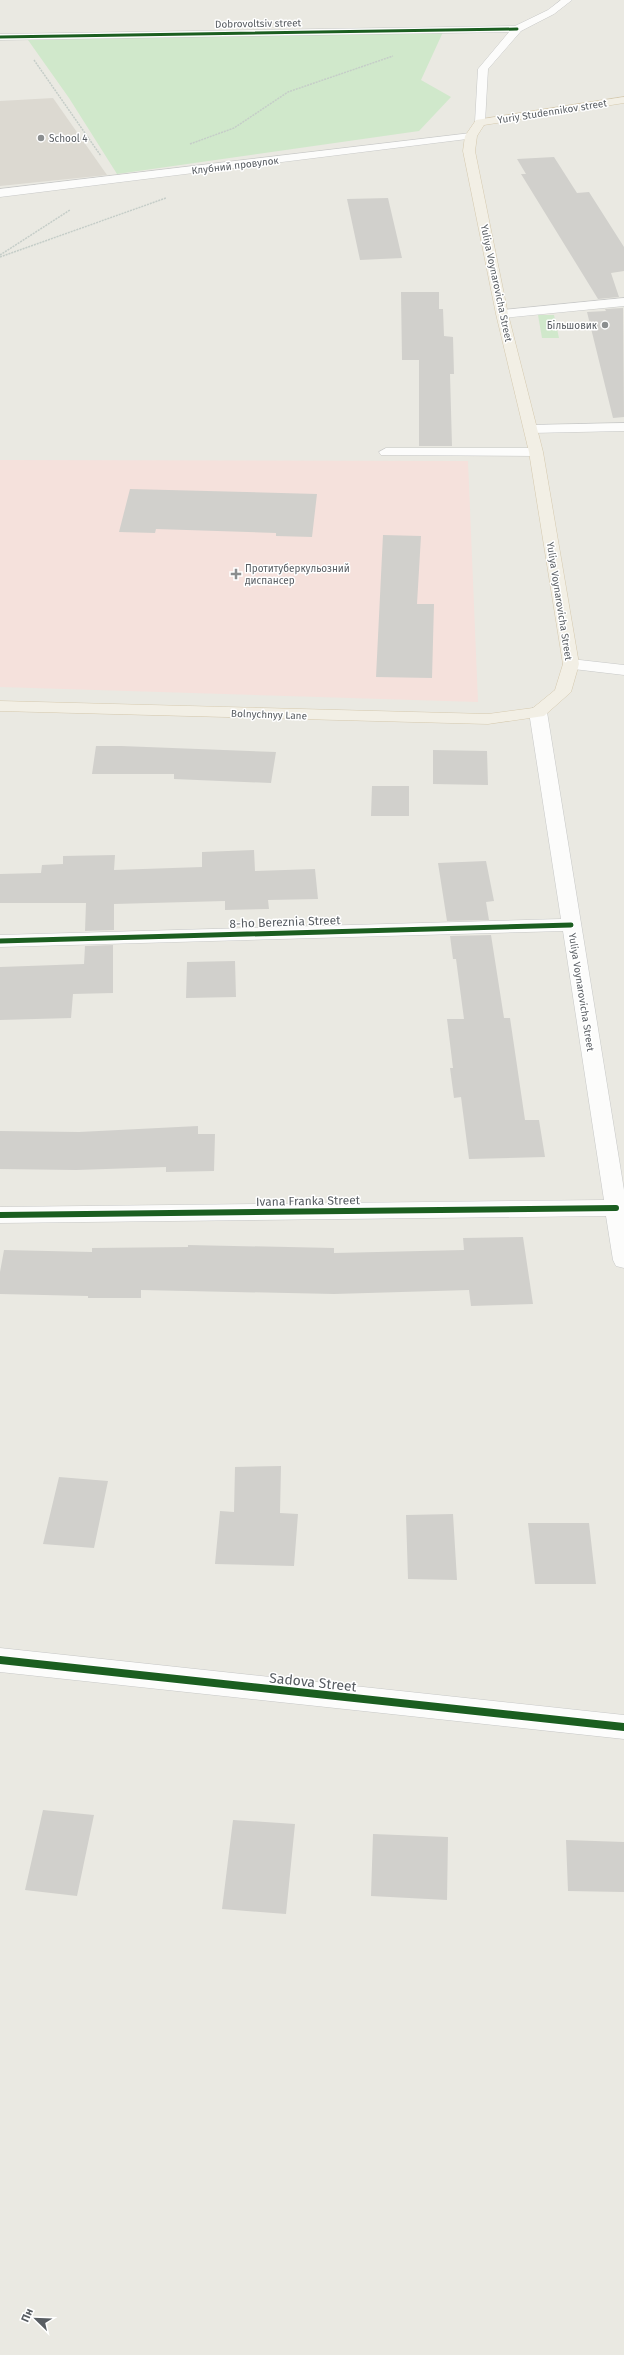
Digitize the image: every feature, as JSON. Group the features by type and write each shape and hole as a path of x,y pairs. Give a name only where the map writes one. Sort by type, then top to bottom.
{"main road":[{"name":"Yuriy Studennikov street","path":"480,122 624,100"},
{"name":"Yuliya Voynarovicha Street","path":"480,122 471,136 469,151 502,314 536,452 571,664 563,692 538,712"},
{"name":"Bolnychnyy Lane","path":"0,706 488,719 538,712"}],"street":[{"path":"547,0 551,12"},
{"name":"Yuliya Voynarovicha Street","path":"480,122 483,70 517,29 551,12 568,0"},
{"name":"Dobrovoltsiv street","path":"0,37 517,29"},
{"name":"Клубний провулок","path":"0,193 471,136"},
{"path":"502,314 624,302"},
{"path":"531,429 624,427"},
{"path":"386,452 536,452"},
{"path":"571,664 624,670"},
{"name":"Yuliya Voynarovicha Street","path":"538,712 624,1260"},
{"name":"8-ho Bereznia Street","path":"0,941 571,925"},
{"name":"Ivana Franka Street","path":"0,1215 616,1208"},
{"name":"Sadova Street","path":"0,1660 624,1727"}],"path":[{"path":"18,37 118,179"},
{"path":"190,144 234,128 288,92 397,54"},
{"path":"0,256 170,196"},
{"path":"0,256 72,209"}],"shaded area":[{"name":"School 4","path":"53,98 107,175 0,186 0,101"},
{"name":"Протитуберкульозний диспансер","path":"0,460 468,461 478,702 0,687"}],"green space":[{"path":"443,32 421,80 451,97 419,131 117,174 69,98 28,40"},
{"path":"538,315 554,315 559,338 542,338"}],"building":[{"path":"554,157 577,193 589,192 624,247 624,271 611,273 619,297 598,299 521,174 526,174 517,159"},
{"path":"388,198 402,258 360,260 347,199"},
{"path":"401,292 439,292 439,309 443,309 444,336 453,337 454,374 450,374 452,446 419,446 419,360 402,360"},
{"path":"623,308 624,417 613,418 587,312"},
{"path":"130,489 317,494 312,537 276,536 276,533 156,529 155,533 119,532"},
{"path":"383,535 421,536 417,604 434,604 432,678 376,677"},
{"path":"96,746 276,752 271,783 174,779 174,774 92,774"},
{"path":"433,750 487,751 488,785 433,784"},
{"path":"372,786 409,786 409,816 371,816"},
{"path":"254,850 255,871 315,869 318,899 268,900 269,909 225,910 225,901 114,904 114,930 85,931 86,903 0,903 0,874 41,873 42,865 63,864 63,856 115,855 114,870 202,867 202,852"},
{"path":"486,861 494,901 486,902 489,920 447,921 438,863"},
{"path":"491,935 504,1018 510,1018 525,1120 539,1120 545,1157 469,1159 461,1097 454,1098 450,1068 453,1068 447,1019 464,1019 456,959 453,959 450,936"},
{"path":"113,945 113,993 73,994 71,1018 0,1020 0,967 84,964 85,946"},
{"path":"235,961 236,997 186,998 187,962"},
{"path":"198,1126 198,1134 215,1134 214,1171 166,1172 166,1167 76,1170 0,1169 0,1131 79,1132"},
{"path":"523,1237 533,1304 471,1306 469,1290 334,1294 141,1290 141,1298 88,1298 88,1296 0,1294 0,1272 4,1250 92,1252 92,1248 188,1247 188,1245 334,1248 334,1253 464,1250 463,1238"},
{"path":"281,1466 280,1513 298,1514 294,1566 215,1564 220,1511 234,1512 235,1467"},
{"path":"59,1477 108,1481 94,1548 43,1544"},
{"path":"453,1514 457,1580 408,1579 406,1515"},
{"path":"528,1523 589,1523 596,1584 535,1584"},
{"path":"43,1810 94,1815 77,1896 25,1890"},
{"path":"233,1820 295,1824 286,1914 222,1909"},
{"path":"373,1834 448,1837 447,1900 371,1896"},
{"path":"566,1840 624,1842 624,1892 568,1891"}],"cycle path":[{"path":"0,37 517,29"},
{"path":"0,941 571,925"},
{"path":"0,1215 616,1208"},
{"path":"0,1660 624,1727"}],"place":[{"name":"School 4","path":"41,138"},
{"name":"Більшовик","path":"605,325"},
{"name":"Протитуберкульозний диспансер","path":"236,574"}]}
